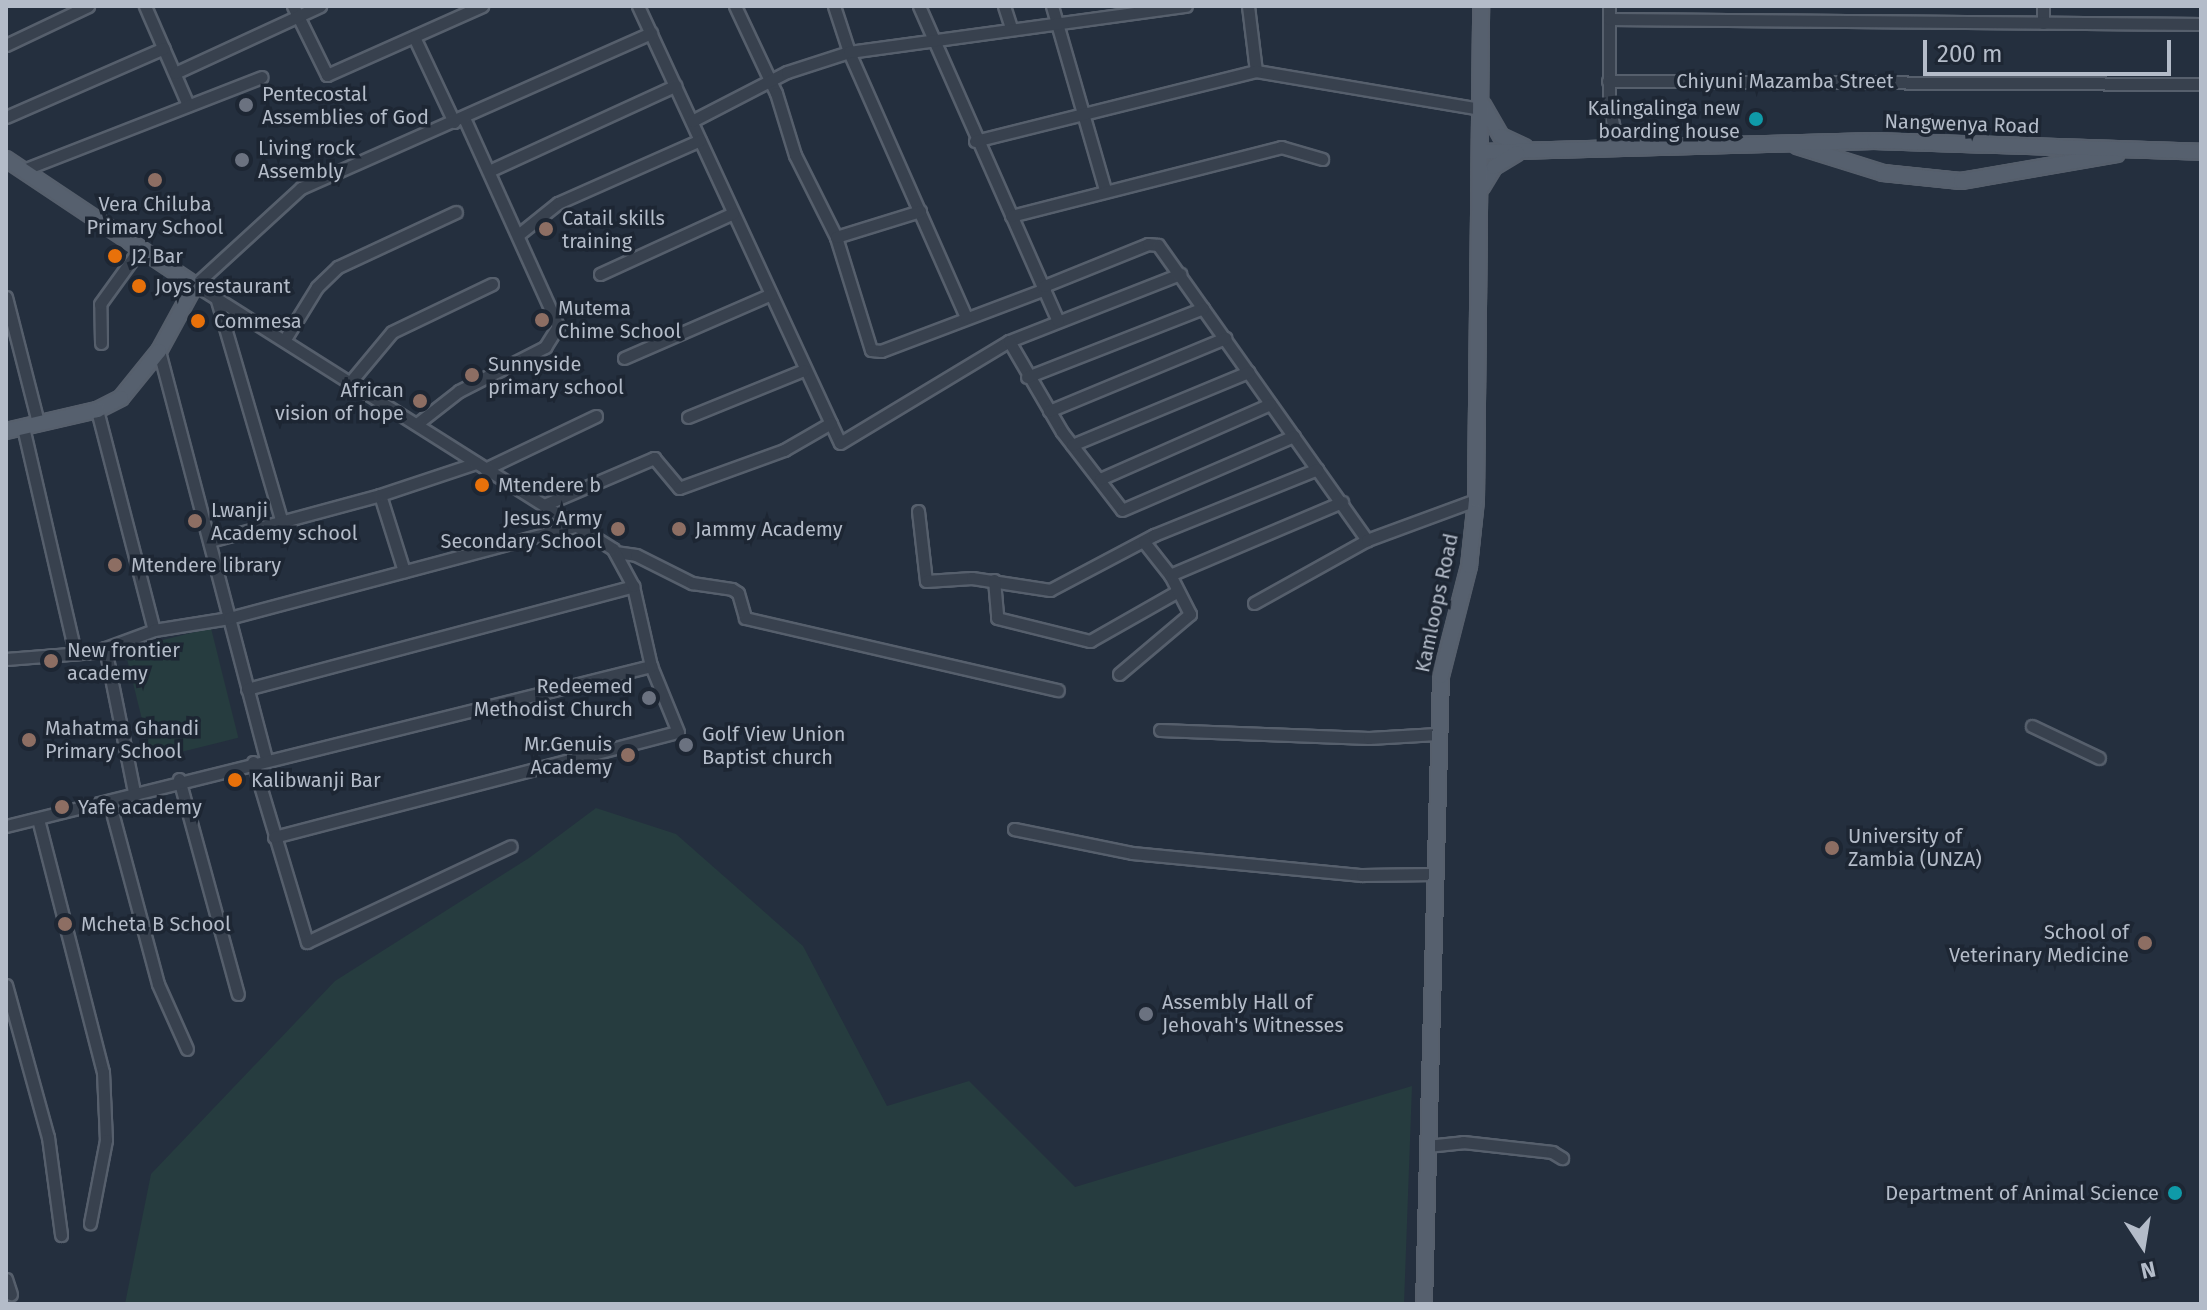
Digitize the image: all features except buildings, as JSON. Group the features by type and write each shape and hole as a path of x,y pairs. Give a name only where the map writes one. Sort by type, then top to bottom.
{"main road":[{"name":"Kamloops Road","path":"1424,1304 1437,734 1443,659 1469,566 1476,500 1481,6"},
{"path":"1481,90 1483,107 1501,136 1533,149"},
{"name":"Nangwenya Road","path":"1785,142 1883,173 1961,181 2058,168 2137,150"},
{"name":"Nangwenya Road","path":"1480,152 1785,142 2201,152"},
{"path":"1479,192 1494,167 1533,149"},
{"path":"6,159 195,285 159,351 129,392 97,410 6,431"}],"street":[{"path":"6,45 88,6"},
{"path":"145,6 188,105"},
{"path":"175,73 295,11 320,6"},
{"path":"295,11 327,75 482,6"},
{"path":"638,6 840,443 1009,341 1180,274"},
{"path":"735,6 769,81 795,155 836,237 875,353 1152,243 1180,274 1367,540"},
{"path":"834,6 849,52 966,317"},
{"path":"919,6 975,141 1058,321"},
{"path":"1004,6 1011,28"},
{"path":"1052,6 1086,114 1105,190"},
{"path":"692,121 769,81 849,52 1055,23 1097,12 1186,6"},
{"path":"1248,6 1256,71"},
{"path":"1681,6 1681,20"},
{"path":"1728,6 1728,21"},
{"path":"2043,6 2043,23"},
{"path":"1618,147 1608,81 1609,12 1681,20 1728,21 2201,24"},
{"path":"274,837 678,732 675,718 651,666 633,586 615,552 352,380 195,285 301,188 651,33"},
{"path":"414,37 489,171 556,318 557,335 545,347 459,391 418,423"},
{"path":"6,117 164,48"},
{"path":"975,141 1256,71 1480,109"},
{"path":"23,170 261,77"},
{"name":"Chiyuni Mazamba Street","path":"1608,81 2201,84"},
{"path":"489,171 675,86"},
{"path":"518,235 558,203 700,140"},
{"path":"1011,216 1281,147 1322,159"},
{"path":"836,237 920,211"},
{"path":"285,339 317,287 338,267 456,212"},
{"path":"600,274 733,213"},
{"path":"101,343 100,304 139,250"},
{"path":"352,380 392,332 492,284"},
{"path":"624,358 771,294"},
{"path":"6,297 38,423"},
{"path":"216,297 282,522"},
{"path":"1027,377 1203,308"},
{"path":"1049,411 1225,338"},
{"path":"1009,341 1049,411 1122,510 1294,436"},
{"path":"159,351 266,759"},
{"path":"688,417 804,370"},
{"path":"1072,445 1248,372"},
{"path":"1100,479 1270,404"},
{"path":"97,410 154,630"},
{"path":"210,541 480,466 596,416"},
{"path":"544,505 651,458 659,460 679,488 784,450 831,423"},
{"path":"23,427 75,653"},
{"path":"918,511 926,581 994,580 1041,590 1060,588 1144,542 1317,469"},
{"path":"380,495 404,571"},
{"path":"1254,603 1367,540 1476,500"},
{"path":"1170,575 1342,502"},
{"path":"6,659 105,648 154,630 229,618 578,525"},
{"path":"1119,674 1189,616 1170,575 1144,542"},
{"path":"615,552 636,555 692,583 732,589 749,619 1058,690"},
{"path":"994,580 997,618 1090,641 1178,591"},
{"path":"247,689 633,586"},
{"path":"105,648 134,792"},
{"path":"6,826 109,801 179,779 651,666"},
{"path":"2032,726 2099,758"},
{"path":"1160,730 1369,738 1437,734"},
{"path":"253,762 307,942 511,846"},
{"path":"179,779 238,994"},
{"path":"109,801 158,984 187,1049"},
{"path":"38,819 103,1072 106,1140 90,1223"},
{"path":"1014,829 1132,853 1362,875 1434,874"},
{"path":"6,985 48,1137 61,1235"},
{"path":"1427,1146 1489,1144 1552,1152 1562,1158"},
{"path":"6,1279 11,1294"}],"green space":[{"path":"211,628 238,738 152,759 125,650"},
{"path":"596,808 676,834 803,946 887,1106 969,1081 1075,1187 1412,1086 1404,1304 125,1304 151,1174 335,981 529,858"}],"place":[{"name":"Pentecostal Assemblies of God","path":"246,105"},
{"name":"Kalingalinga new boarding house","path":"1756,119"},
{"name":"Living rock Assembly","path":"242,160"},
{"name":"Vera Chiluba Primary School","path":"155,180"},
{"name":"Catail skills training","path":"546,229"},
{"name":"J2 Bar","path":"115,256"},
{"name":"Joys restaurant","path":"139,286"},
{"name":"Mutema Chime School","path":"542,320"},
{"name":"Commesa","path":"198,321"},
{"name":"Sunnyside primary school","path":"472,375"},
{"name":"African vision of hope","path":"420,401"},
{"name":"Mtendere b","path":"482,485"},
{"name":"Lwanji Academy school","path":"195,521"},
{"name":"Jesus Army Secondary School","path":"618,529"},
{"name":"Jammy Academy","path":"679,529"},
{"name":"Mtendere library","path":"115,565"},
{"name":"New frontier academy","path":"51,661"},
{"name":"Redeemed Methodist Church","path":"649,698"},
{"name":"Mahatma Ghandi Primary School","path":"29,740"},
{"name":"Golf View Union Baptist church","path":"686,745"},
{"name":"Mr.Genuis Academy","path":"628,755"},
{"name":"Kalibwanji Bar","path":"235,780"},
{"name":"Yafe academy","path":"62,807"},
{"name":"University of Zambia (UNZA)","path":"1832,848"},
{"name":"Mcheta B School","path":"65,924"},
{"name":"School of Veterinary Medicine","path":"2145,943"},
{"name":"Assembly Hall of Jehovah's Witnesses","path":"1146,1014"},
{"name":"Department of Animal Science","path":"2175,1193"}]}
